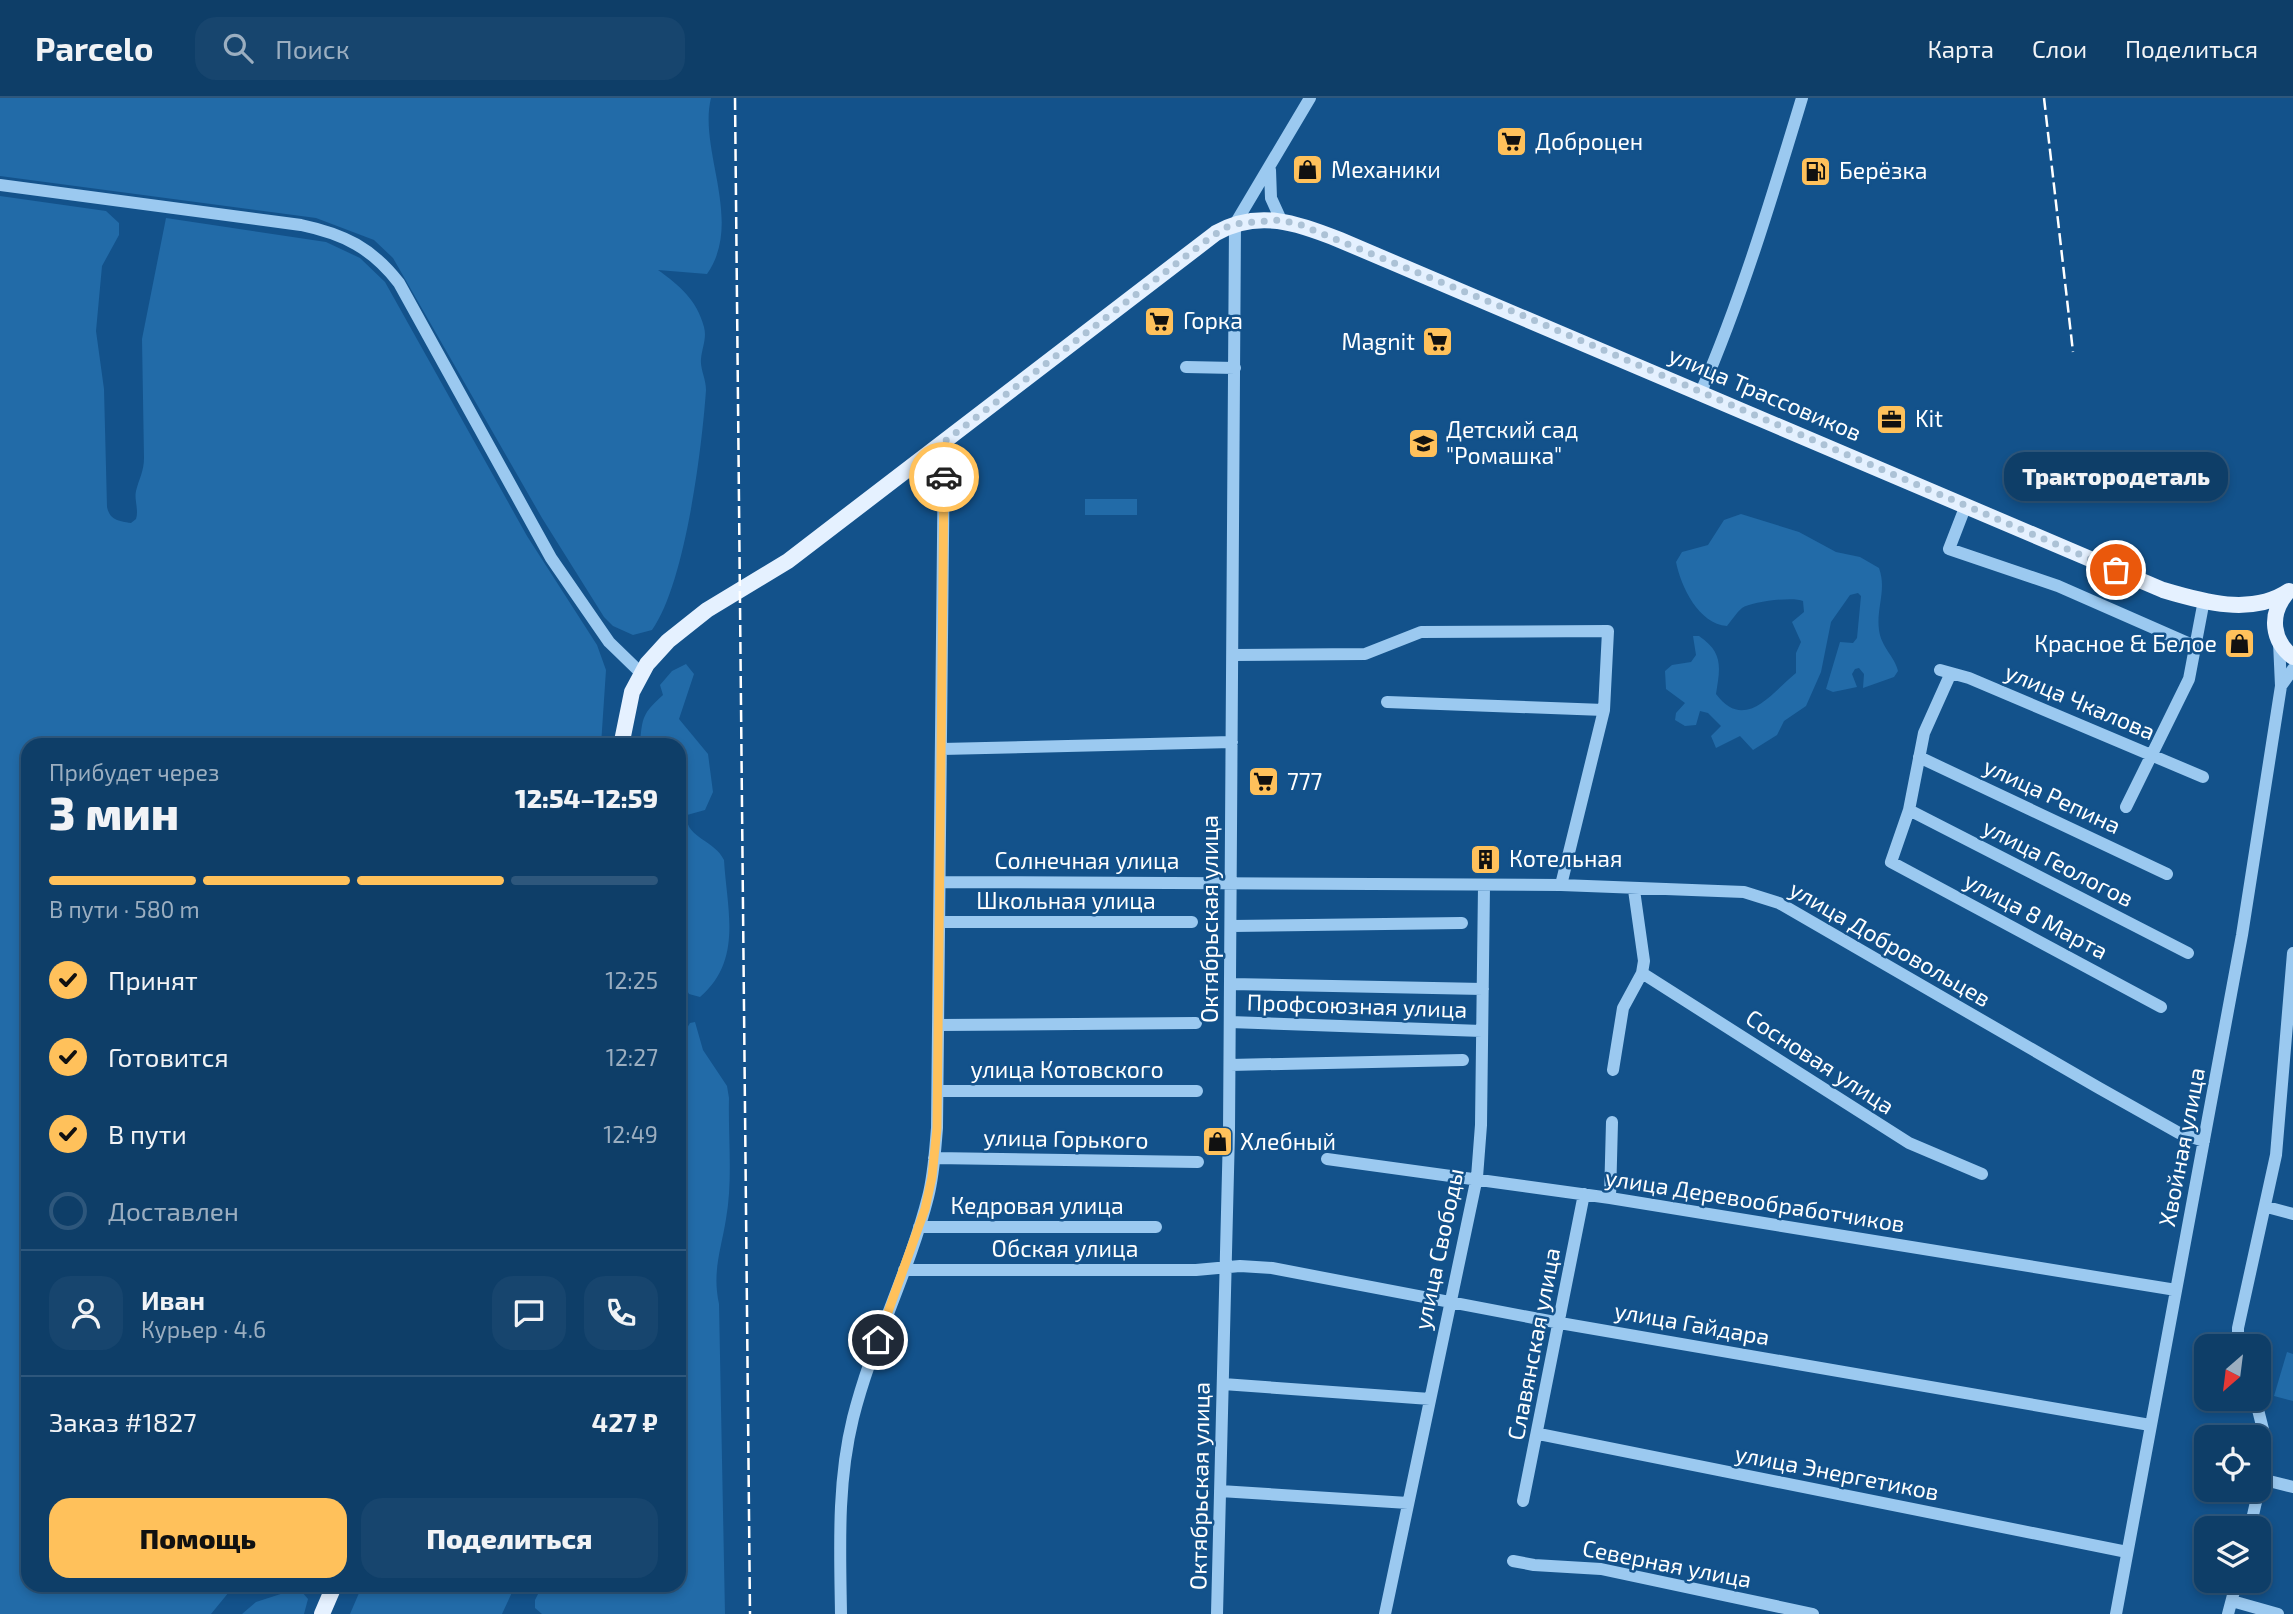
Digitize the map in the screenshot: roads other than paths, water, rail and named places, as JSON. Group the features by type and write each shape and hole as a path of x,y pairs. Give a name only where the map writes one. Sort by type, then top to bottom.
{"main road":[{"name":"улица Трассовиков","path":"1281,220 1340,240 2163,590 2232,604"},
{"path":"622,738 629,702 642,674 661,647 695,619 774,572 1216,233 1235,224 1281,220"},
{"path":"2232,604 2267,603 2291,589"},
{"path":"2277,636 2277,609 2291,589"},
{"path":"2232,604 2265,619 2293,657"},
{"path":"322,1614 331,1592"}],"street":[{"path":"1235,224 1310,98"},
{"path":"1701,392 1721,344 1767,212 1802,98"},
{"path":"1270,167 1271,198 1281,220"},
{"path":"0,185 301,225 344,237 375,255 399,283 578,600 615,649 642,674"},
{"name":"Октябрьская улица","path":"1217,1614 1232,926 1235,224"},
{"path":"1186,367 1235,368"},
{"path":"841,1614 840,1499 848,1440 869,1363 919,1227 929,1194 934,1158 941,922 944,442"},
{"path":"1966,505 1949,549 2058,586 2197,647"},
{"path":"2126,807 2189,679 2204,600"},
{"path":"1233,655 1365,654 1421,632 1608,631 1604,710 1561,885"},
{"name":"Хвойная улица","path":"2116,1614 2242,936 2281,686 2282,660 2277,636"},
{"path":"2281,686 2293,669"},
{"name":"улица Чкалова","path":"1919,757 1924,733 1945,673 1969,678 2203,777"},
{"path":"1387,702 1604,710"},
{"path":"942,749 1232,742"},
{"path":"1909,810 1919,757"},
{"name":"улица Репина","path":"1919,757 2167,874"},
{"name":"улица 8 Марта","path":"1909,810 1891,862 2161,1007"},
{"name":"улица Геологов","path":"1909,810 2188,953"},
{"name":"Солнечная улица","path":"941,881 1484,886"},
{"name":"улица Добровольцев","path":"1484,886 1561,885 1634,890 1744,892 1779,903 2145,1114 2179,1133 2204,1141"},
{"name":"улица Свободы","path":"1385,1614 1477,1177 1484,886"},
{"path":"1614,1070 1623,1008 1642,973 1643,935 1634,890"},
{"name":"Школьная улица","path":"941,922 1192,922"},
{"path":"1232,926 1462,923"},
{"path":"2238,1334 2267,1207 2282,1104 2293,953"},
{"name":"Сосновая улица","path":"1642,973 1909,1143 1982,1174"},
{"name":"Профсоюзная улица","path":"1230,984 1483,989"},
{"name":"Профсоюзная улица","path":"1230,1022 1482,1031"},
{"path":"939,1025 1196,1023"},
{"path":"1230,1065 1463,1060"},
{"name":"улица Котовского","path":"938,1091 1197,1091"},
{"path":"1611,1198 1612,1122"},
{"name":"улица Горького","path":"934,1158 1198,1161"},
{"name":"улица Деревообработчиков","path":"1327,1159 1477,1177 2176,1290"},
{"name":"Славянская улица","path":"1523,1502 1539,1434 1584,1194"},
{"path":"2267,1207 2293,1214"},
{"name":"Кедровая улица","path":"919,1227 1156,1227"},
{"name":"Обская улица","path":"904,1270 1196,1270 1226,1267"},
{"name":"улица Гайдара","path":"1226,1267 1272,1268 1560,1323 2150,1425"},
{"path":"1223,1384 1430,1399"},
{"name":"улица Энергетиков","path":"1539,1434 2127,1552"},
{"path":"2271,1487 2293,1488"},
{"path":"1220,1491 1408,1503"},
{"name":"Северная улица","path":"1513,1561 1601,1569 1813,1614"},
{"path":"2230,1608 2278,1614"}],"railway":[{"path":"735,98 750,1614"},
{"path":"2044,98 2073,352"}],"place":[{"name":"Доброцен","path":"1512,142"},
{"name":"Механики","path":"1308,170"},
{"name":"Берёзка","path":"1816,171"},
{"name":"Горка","path":"1160,321"},
{"name":"Magnit","path":"1438,342"},
{"name":"Kit","path":"1892,419"},
{"name":"Детский сад \"Ромашка\"","path":"1423,443"},
{"name":"Трактородеталь","path":"2116,570"},
{"name":"Красное & Белое","path":"2240,644"},
{"name":"777","path":"1264,782"},
{"name":"Котельная","path":"1486,859"},
{"name":"Хлебный","path":"1217,1142"}]}
